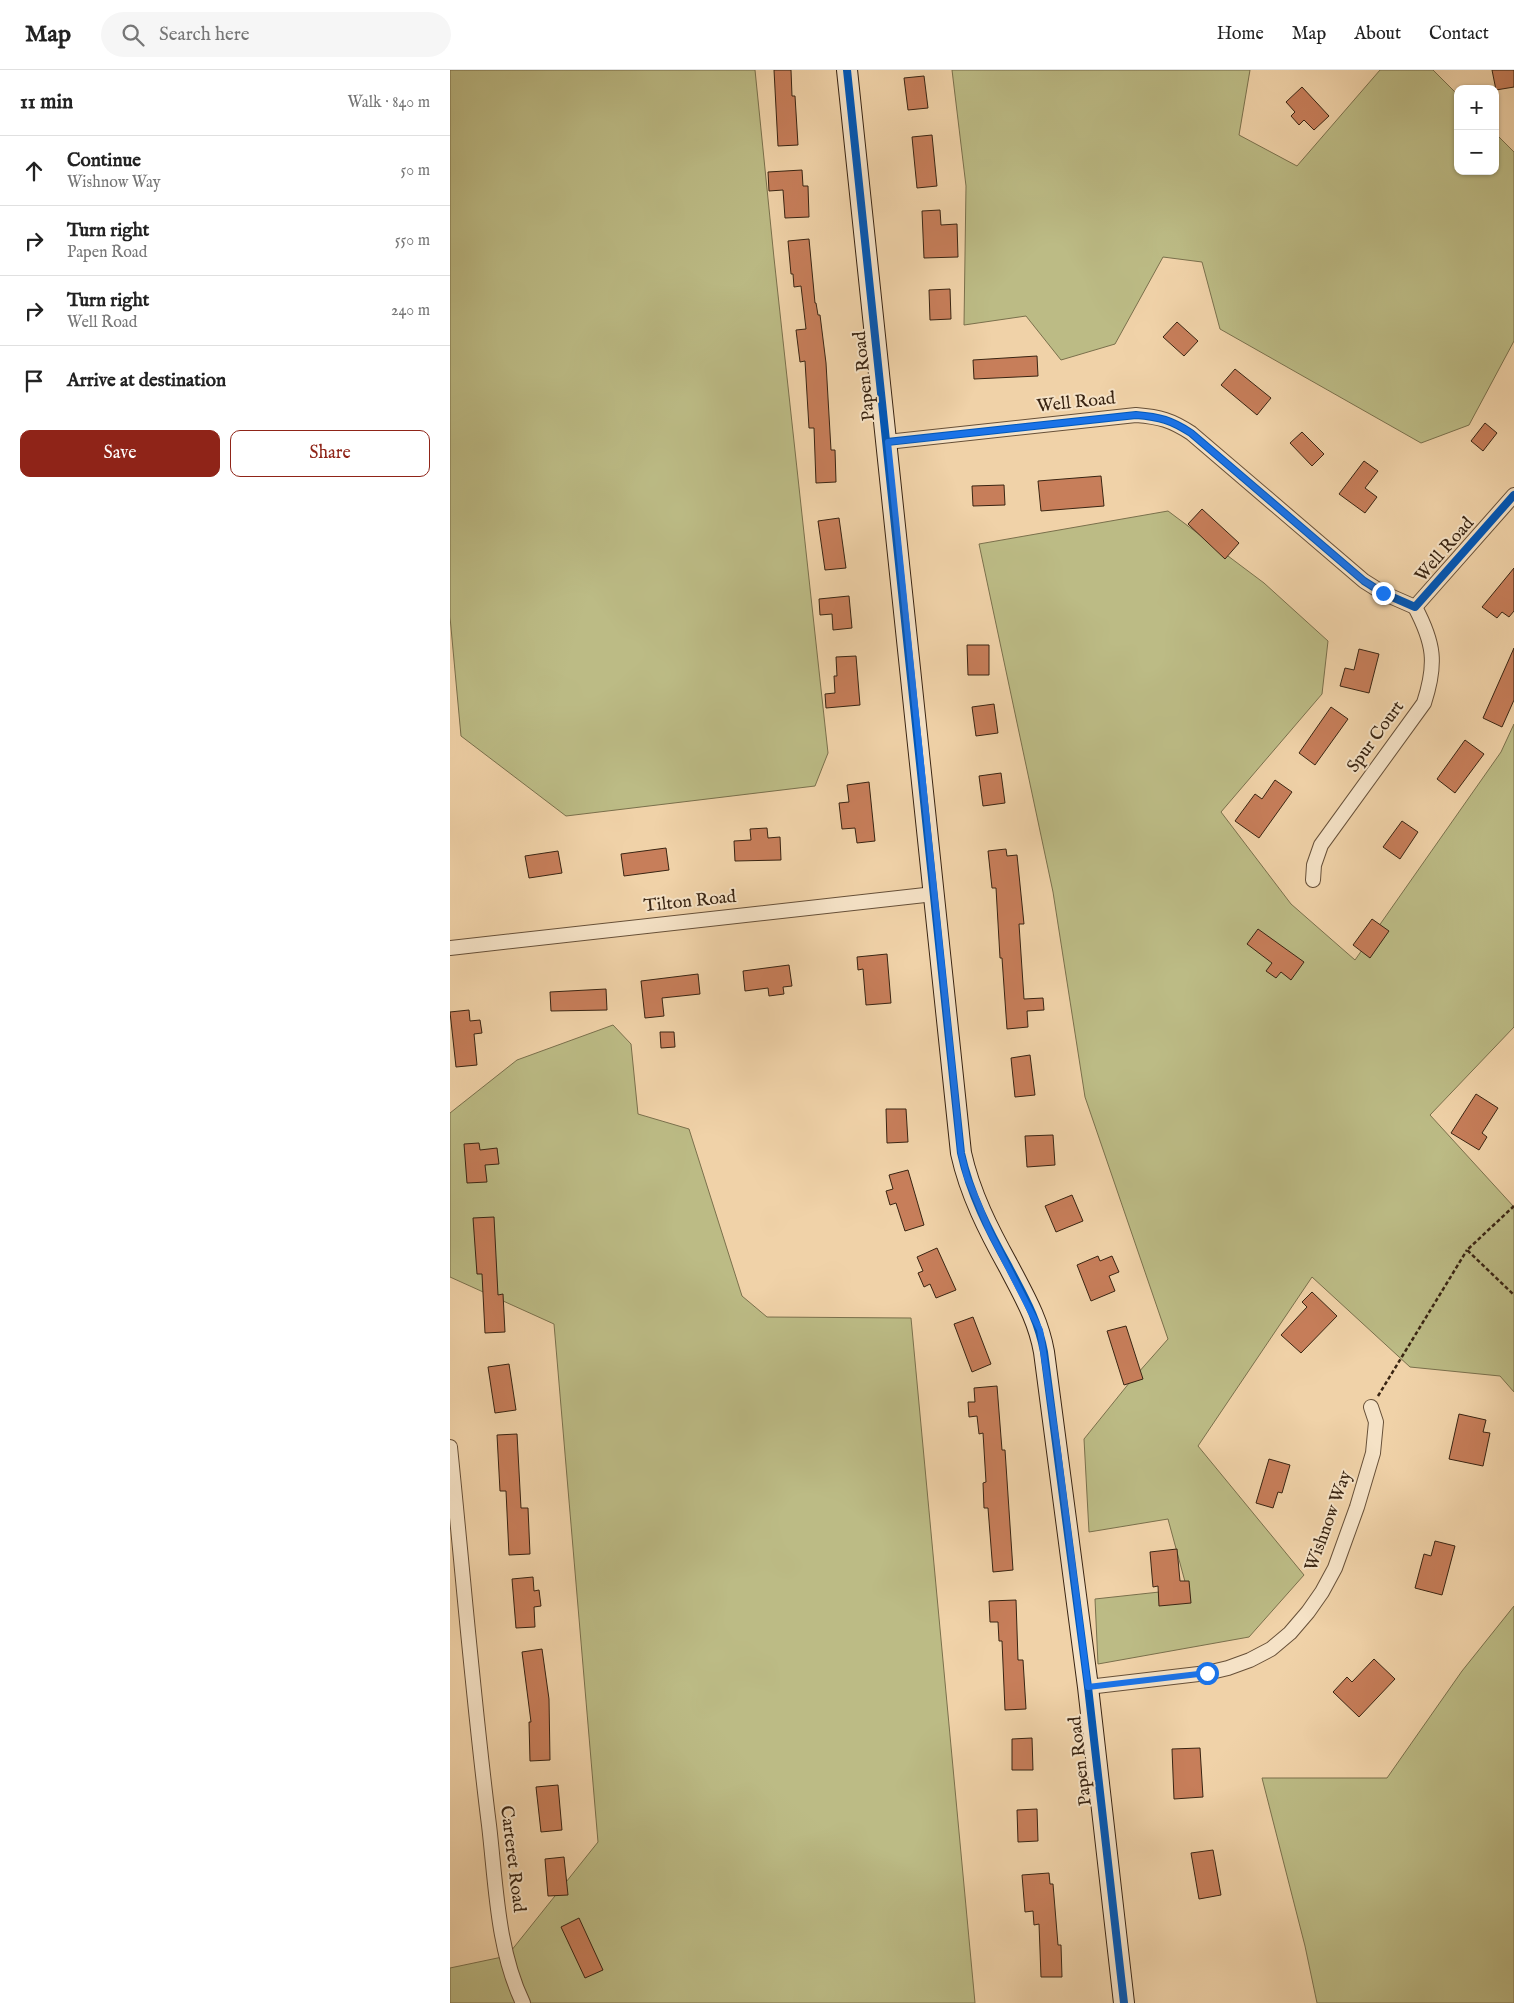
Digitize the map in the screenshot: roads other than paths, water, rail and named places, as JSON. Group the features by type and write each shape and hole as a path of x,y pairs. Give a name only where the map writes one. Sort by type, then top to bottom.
{"street":[{"name":"Papen Road","path":"847,70 888,442 961,1153 967,1177 989,1230 1040,1330 1058,1452 1088,1687 1124,2003"},
{"name":"Well Road","path":"888,442 1136,415 1163,418 1176,423 1191,433 1364,581 1383,593 1415,607 1514,495"},
{"name":"Spur Court","path":"1313,880 1314,865 1321,845 1424,703 1430,686 1432,647 1426,628 1415,607"},
{"name":"Tilton Road","path":"450,948 934,894"},
{"name":"Wishnow Way","path":"1088,1687 1207,1673 1228,1668 1250,1660 1271,1649 1290,1633 1308,1612 1335,1568 1357,1507 1373,1453 1376,1422 1372,1407"},
{"name":"Carteret Road","path":"450,1447 483,1776 500,1920 507,1956 523,2003"}]}
